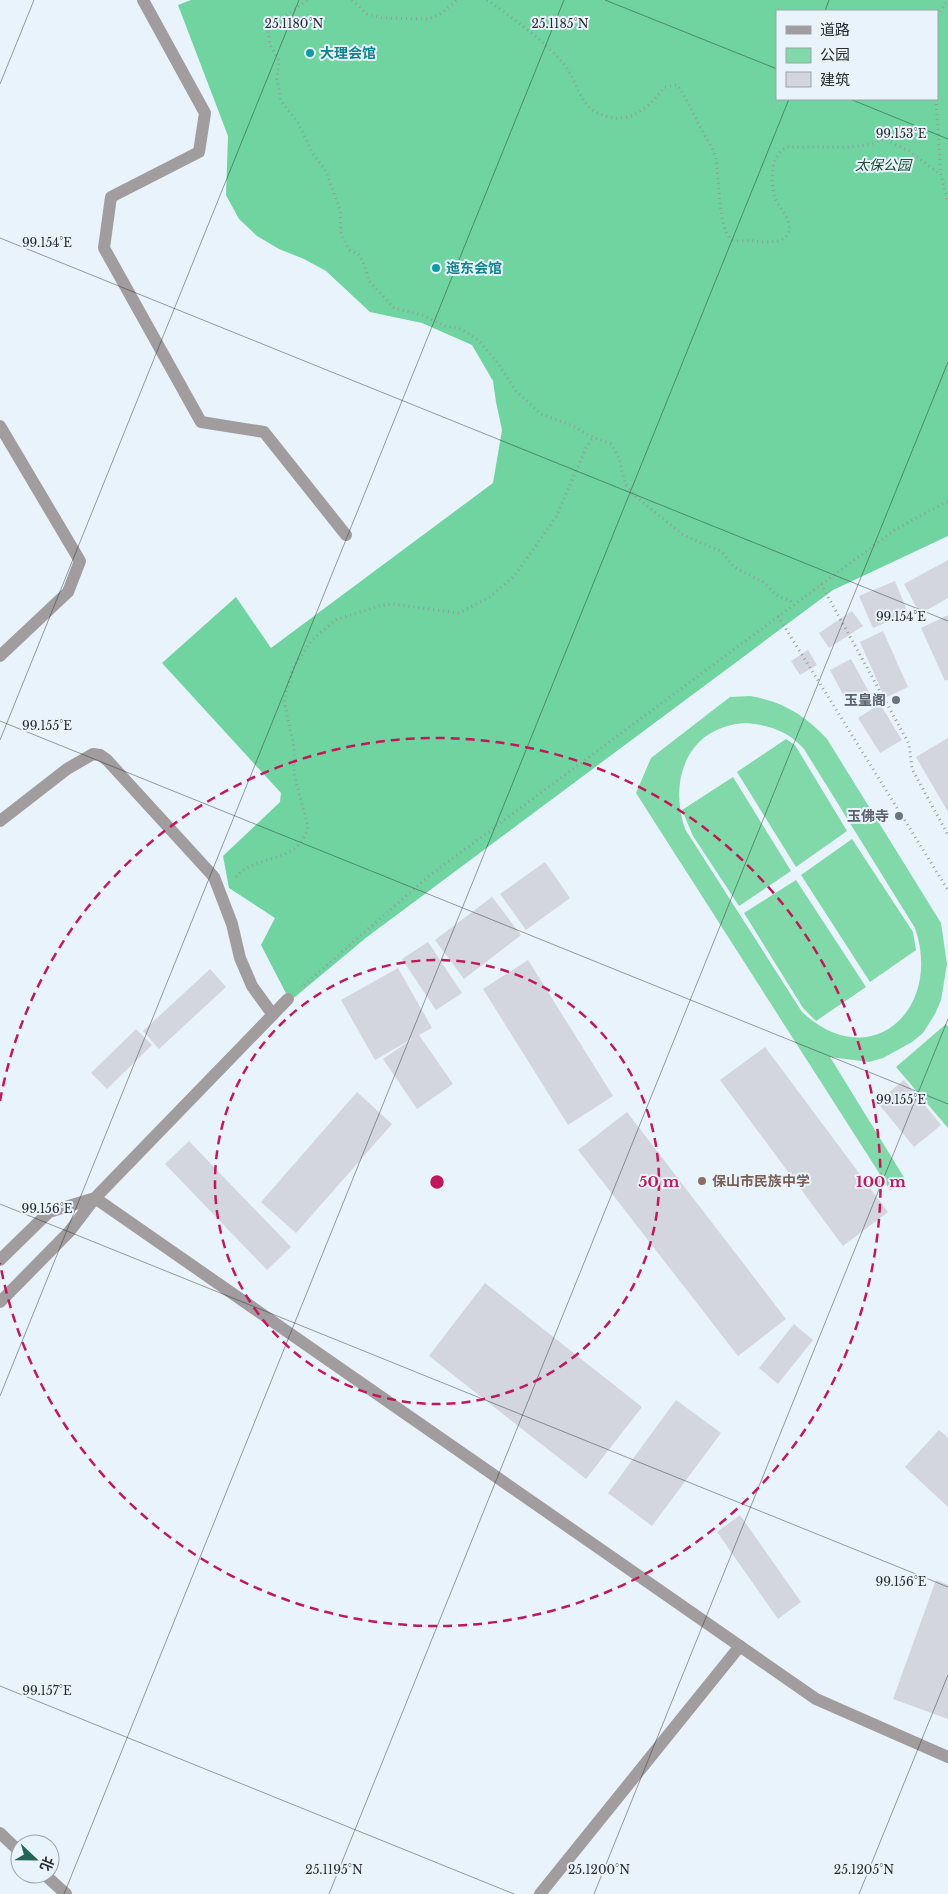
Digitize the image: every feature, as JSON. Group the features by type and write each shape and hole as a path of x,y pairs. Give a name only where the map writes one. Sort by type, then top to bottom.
{"street":[{"path":"143,0 205,113 199,152 111,197 104,248 201,422 264,432 346,535"},
{"path":"0,426 80,561 68,592 0,656"},
{"path":"0,821 67,769 93,754 100,755 107,760 214,877 232,924 240,958 252,986 273,1015"},
{"path":"0,1302 69,1232 95,1198 288,999"},
{"path":"0,1260 49,1212 95,1198"},
{"path":"95,1198 816,1700 948,1757"},
{"path":"540,1894 740,1646"},
{"path":"0,1833 10,1842"},
{"path":"55,1884 66,1894"}],"path":[{"path":"307,0 292,13 278,20 268,32 270,45 279,60 278,86 282,101 298,123 313,154 326,171 340,210 341,234 349,250 358,254 362,260 368,280 394,308 422,315 445,326 460,329 478,340 497,362 516,390 533,408 541,414 611,444 619,458 625,484 636,498 683,535 722,552 734,567 763,582 779,597 790,600 793,605"},
{"path":"352,0 367,14 382,18 428,19 435,18 457,0"},
{"path":"487,0 554,53 569,71 585,102 595,111 620,118 634,115 668,86 677,85 714,153 724,227 730,238 736,241 778,241 788,234 788,221 775,198 773,166 776,154 786,147 848,147 867,145 884,139 909,151 941,175"},
{"path":"938,15 948,0"},
{"path":"936,100 941,175 948,202"},
{"path":"221,896 242,870 290,852 300,844 306,833 308,827 294,774 294,747 284,700 293,668 311,641 335,620 379,606 392,604 459,613 490,597 515,575 556,518 586,448 593,437"},
{"path":"288,999 429,876 896,529 948,500"},
{"path":"821,584 909,744 912,769 948,835"},
{"path":"778,616 948,890"}],"green space":[{"name":"太保公园","path":"191,0 948,0 948,536 833,590 367,937 290,1001 261,945 275,918 229,888 223,856 280,802 281,793 162,663 236,597 271,648 493,483 502,430 493,381 472,345 422,323 370,312 326,271 304,259 279,249 257,236 239,219 226,195 228,136 178,5"},
{"path":"750,696 783,705 819,730 827,739 941,923 947,964 941,1000 923,1033 912,1042 883,1058 869,1062 830,1057 905,1179 890,1190 636,793 651,758 730,697","holes":["746,723 770,727 785,733 804,749 915,928 921,957 919,984 910,1007 895,1024 875,1035 853,1037 828,1030 802,1012 685,829 680,810 679,792 687,758 697,745 710,734 726,726"]},
{"path":"786,739 795,745 847,831 796,867 737,772"},
{"path":"733,777 791,871 739,906 693,836 682,810"},
{"path":"852,839 913,932 916,950 870,982 801,875"},
{"path":"796,880 866,987 816,1021 803,1008 744,913"},
{"path":"946,1024 948,1026 948,1128 896,1067"}],"building":[{"path":"948,560 948,598 920,614 904,584"},
{"path":"895,581 908,613 873,628 859,596"},
{"path":"852,611 863,626 829,648 819,633"},
{"path":"948,615 948,680 945,681 921,628"},
{"path":"883,631 908,687 885,698 860,642"},
{"path":"808,650 817,665 800,675 791,661"},
{"path":"851,659 870,694 849,706 830,670"},
{"path":"880,704 902,740 880,753 858,718"},
{"path":"948,738 948,812 916,757"},
{"path":"545,862 570,898 526,930 500,894"},
{"path":"492,897 521,935 464,979 435,940"},
{"path":"428,942 462,993 436,1010 402,959"},
{"path":"528,960 613,1096 568,1125 483,989"},
{"path":"398,968 432,1028 419,1035 453,1084 417,1109 383,1059 415,1037 375,1060 341,1000"},
{"path":"210,969 226,987 159,1049 143,1031"},
{"path":"136,1029 152,1045 107,1089 91,1073"},
{"path":"765,1047 888,1212 843,1246 720,1080"},
{"path":"904,1080 941,1125 914,1147 877,1102"},
{"path":"357,1092 392,1124 296,1233 261,1202"},
{"path":"627,1112 786,1319 738,1356 578,1150"},
{"path":"189,1141 291,1247 267,1270 165,1164"},
{"path":"485,1283 642,1407 586,1479 429,1356"},
{"path":"794,1324 813,1340 778,1384 759,1368"},
{"path":"676,1400 721,1433 652,1526 608,1493"},
{"path":"939,1430 948,1438 948,1507 905,1467"},
{"path":"740,1515 801,1602 778,1619 717,1532"},
{"path":"936,1580 948,1585 948,1719 893,1699"}],"place":[{"name":"大理会馆","path":"310,53"},
{"name":"迤东会馆","path":"436,268"},
{"name":"玉皇阁","path":"896,700"},
{"name":"玉佛寺","path":"899,816"},
{"name":"保山市民族中学","path":"702,1181"}]}
